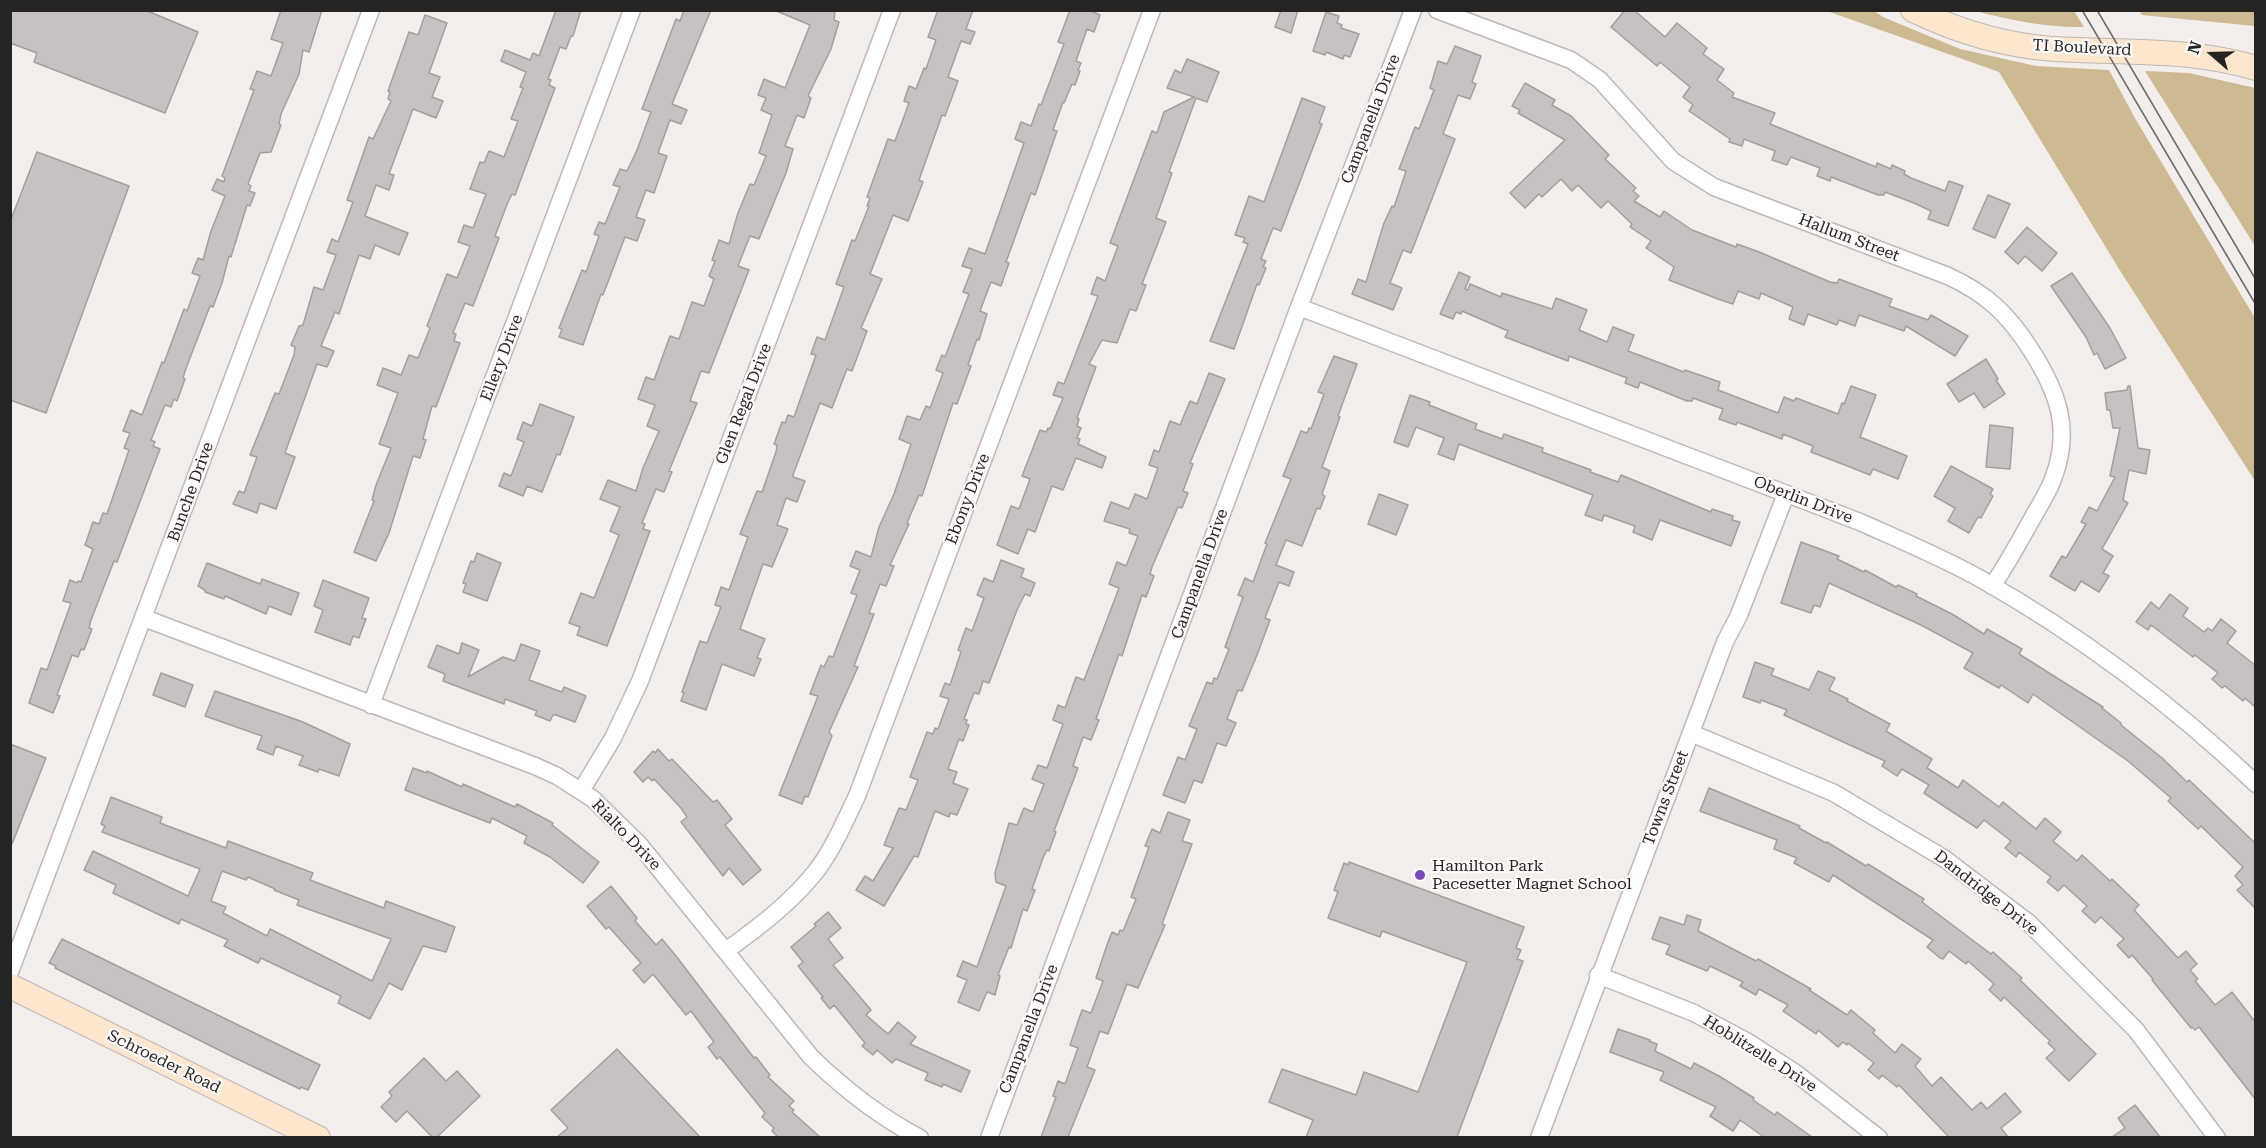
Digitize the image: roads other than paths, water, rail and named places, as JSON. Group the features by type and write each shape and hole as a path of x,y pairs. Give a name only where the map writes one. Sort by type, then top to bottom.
{"street":[{"name":"Bunche Drive","path":"10,972 371,10"},
{"name":"Ellery Drive","path":"371,705 632,10"},
{"name":"Glen Regal Drive","path":"581,791 613,738 640,681 892,10"},
{"name":"Ebony Drive","path":"726,950 790,900 817,869 838,836 857,796 1152,10"},
{"name":"Campanella Drive","path":"989,1137 1299,307 1413,10"},
{"name":"Hallum Street","path":"1437,10 1571,60 1600,80 1673,160 1714,187 1948,276 1970,286 1993,302 2015,325 2046,374 2061,412 2062,435 2060,458 2053,481 1992,586"},
{"name":"TI Boulevard","path":"1913,10 1972,33 2030,46 2191,54 2228,60 2256,68"},
{"name":"Oberlin Drive","path":"1299,307 1860,522 1922,550 2049,619 2145,687 2215,745 2256,784"},
{"name":"Towns Street","path":"1539,1137 1598,975 1786,494"},
{"name":"Rialto Drive","path":"144,618 535,766 593,799 639,844 811,1057 867,1107 921,1137"},
{"name":"Dandridge Drive","path":"1691,733 1834,793 1945,859 2019,916 2136,1030 2217,1137"},
{"name":"Hoblitzelle Drive","path":"1598,975 1694,1013 1748,1042 1797,1074 1879,1137"},
{"name":"Schroeder Road","path":"10,986 318,1137"}],"tram line":[{"path":"2082,10 2256,305"},
{"path":"2097,10 2256,280"}],"place":[{"name":"Hamilton Park Pacesetter Magnet School","path":"1420,875"}]}
